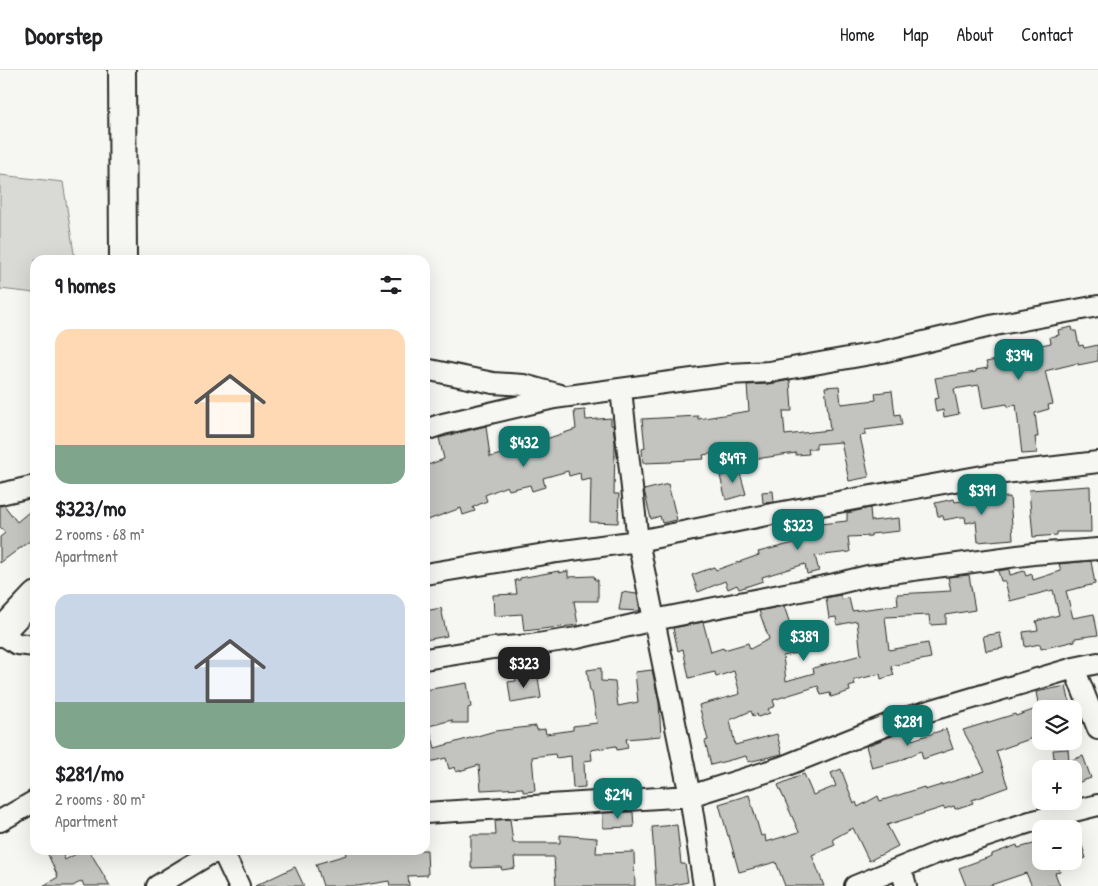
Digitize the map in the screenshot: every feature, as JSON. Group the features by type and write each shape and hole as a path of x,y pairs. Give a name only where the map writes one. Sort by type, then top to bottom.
{"main road":[{"path":"122,70 123,255"},
{"path":"0,633 30,601"}],"street":[{"path":"430,428 565,396 729,374 769,372 882,352 995,325 1098,306"},
{"path":"430,370 493,384 524,385 565,396"},
{"path":"621,390 638,541 690,796 704,886"},
{"path":"430,573 638,541 772,514 979,477 1098,462"},
{"path":"0,494 30,487"},
{"path":"430,657 568,639 868,576 1033,554 1098,549"},
{"path":"0,633 17,644 30,645"},
{"path":"430,813 690,796 782,767 902,719 1074,668 1098,663"},
{"path":"1074,668 1098,729"},
{"path":"0,822 30,804"},
{"path":"855,886 903,877 939,852 1030,822 1098,805"},
{"path":"158,886 208,855"},
{"path":"218,855 239,886"}],"shaded area":[{"path":"0,175 63,182 74,255 30,255 30,292 0,289"}],"building":[{"path":"1072,327 1073,331 1076,331 1079,346 1083,345 1084,348 1098,345 1098,361 1078,365 1078,363 1045,371 1053,404 1048,405 1049,409 1035,413 1038,437 1035,437 1037,453 1022,454 1016,404 1008,407 1007,404 983,408 979,385 954,389 959,414 944,417 943,410 936,412 934,399 939,398 935,378 976,372 976,370 988,368 986,362 1008,358 1006,347 1025,343 1026,348 1051,343 1050,337 1059,335 1058,330"},
{"path":"790,380 792,411 783,411 785,435 830,430 825,387 839,386 841,404 876,400 875,393 892,391 895,415 900,414 902,425 865,430 865,435 860,436 869,477 849,481 841,442 816,444 816,449 808,449 809,454 796,455 796,453 742,461 742,458 724,459 722,452 703,455 704,459 643,463 642,449 645,448 642,419 698,416 698,419 749,411 747,385 770,384"},
{"path":"585,410 586,420 611,418 615,443 614,494 619,494 618,523 590,522 591,479 581,481 580,473 569,476 568,471 543,478 545,487 532,491 530,485 509,490 507,486 485,495 487,501 473,507 475,511 463,515 461,508 430,519 430,464 444,459 439,438 486,426 490,457 547,442 546,439 576,429 574,411"},
{"path":"738,466 746,494 726,500 720,476 728,474 727,469"},
{"path":"668,484 677,520 662,523 660,516 651,519 644,490"},
{"path":"1090,486 1091,532 1057,532 1057,535 1033,537 1029,490"},
{"path":"773,491 774,502 763,503 762,492"},
{"path":"1010,497 1013,539 978,542 976,521 966,523 965,517 944,520 943,516 938,516 935,503 954,499 955,502"},
{"path":"4,505 17,522 30,511 30,541 0,563 0,537 5,533 0,527 0,506"},
{"path":"870,508 871,521 899,518 900,531 871,534 871,536 848,537 850,552 815,556 819,571 807,574 805,564 762,577 763,581 739,589 737,585 728,589 725,581 698,592 692,575 714,567 716,570 759,555 758,552 802,541 802,526 847,521 847,513"},
{"path":"1091,561 1095,584 1066,591 1073,618 1094,614 1098,635 1075,638 1075,641 1041,649 1040,644 1025,647 1023,632 1038,630 1036,621 1059,615 1053,590 1010,601 1005,581 1001,581 998,571 1009,569 1010,575 1024,571 1026,576 1032,574 1033,580 1061,571 1059,564"},
{"path":"559,571 559,573 568,571 568,577 594,576 595,580 598,580 598,601 574,601 578,625 524,631 522,614 494,616 493,595 517,594 515,580"},
{"path":"969,575 975,610 946,615 946,624 930,625 929,615 885,617 889,650 928,643 931,658 891,666 894,675 881,679 880,674 854,680 855,685 849,687 850,691 831,697 830,693 821,695 818,686 773,700 775,706 768,709 770,713 758,717 757,714 753,716 751,711 730,720 735,745 777,734 782,754 748,762 746,756 711,765 705,741 708,740 699,705 740,694 734,671 716,677 715,672 689,678 683,649 678,651 673,628 703,622 711,652 748,643 750,649 769,639 759,611 784,606 790,624 798,622 804,646 796,648 797,653 783,656 786,681 814,673 813,668 861,655 857,621 837,625 836,617 829,618 826,598 840,595 841,599 849,598 852,611 898,605 897,594 951,591 948,577"},
{"path":"622,592 637,594 640,611 619,610"},
{"path":"441,608 447,636 430,639 430,610"},
{"path":"1000,633 1003,648 986,651 983,636"},
{"path":"601,668 601,681 615,682 618,706 638,702 635,672 652,670 659,703 661,736 626,739 628,748 617,750 616,746 591,750 592,760 584,761 585,787 573,788 571,756 556,758 555,754 532,757 535,791 523,792 523,788 481,790 479,765 456,772 455,767 449,769 446,758 430,762 430,730 435,748 495,731 536,726 537,730 545,729 546,734 573,730 573,726 597,723 587,670"},
{"path":"532,674 533,677 538,677 541,698 511,703 508,682 516,681 515,676"},
{"path":"467,683 471,707 468,708 468,723 452,723 452,720 430,726 430,689"},
{"path":"1066,686 1069,700 1038,700 1036,692"},
{"path":"1032,710 1032,738 996,751 1008,787 972,800 973,803 955,809 954,806 944,809 944,807 887,825 898,846 869,861 853,828 833,839 835,845 812,855 824,886 785,886 776,862 739,872 719,804 749,795 761,836 765,835 766,842 799,832 778,785 804,774 813,795 836,786 831,773 841,769 854,804 856,802 858,807 878,796 880,801 924,787 925,790 985,771 963,730 1015,714 1016,716"},
{"path":"946,729 953,749 923,759 921,751 899,761 872,768 866,746 908,730 912,740"},
{"path":"1053,750 1068,750 1069,760 1054,760"},
{"path":"1083,756 1091,778 1082,781 1082,760 1072,760"},
{"path":"633,812 634,827 603,828 603,813"},
{"path":"510,819 513,843 560,843 560,835 597,838 596,853 634,852 635,886 556,886 554,857 514,857 515,868 502,870 501,867 471,868 471,835 496,835 495,820"},
{"path":"677,825 681,864 685,864 688,882 673,886 656,886 652,827"},
{"path":"1032,844 1032,870 1059,870 1060,872 1055,873 1060,886 1032,886 1026,873 988,886 966,886 959,868 1017,845 1018,848"},
{"path":"1082,846 1086,858 1082,859"},
{"path":"48,855 63,855 65,860 74,855 92,855 110,886 84,886 82,881 73,886 43,886 58,877"},
{"path":"346,855 427,855 428,875 408,876 409,886 390,886 389,881 358,886 323,886 316,864"},
{"path":"295,867 304,886 255,886"}]}
